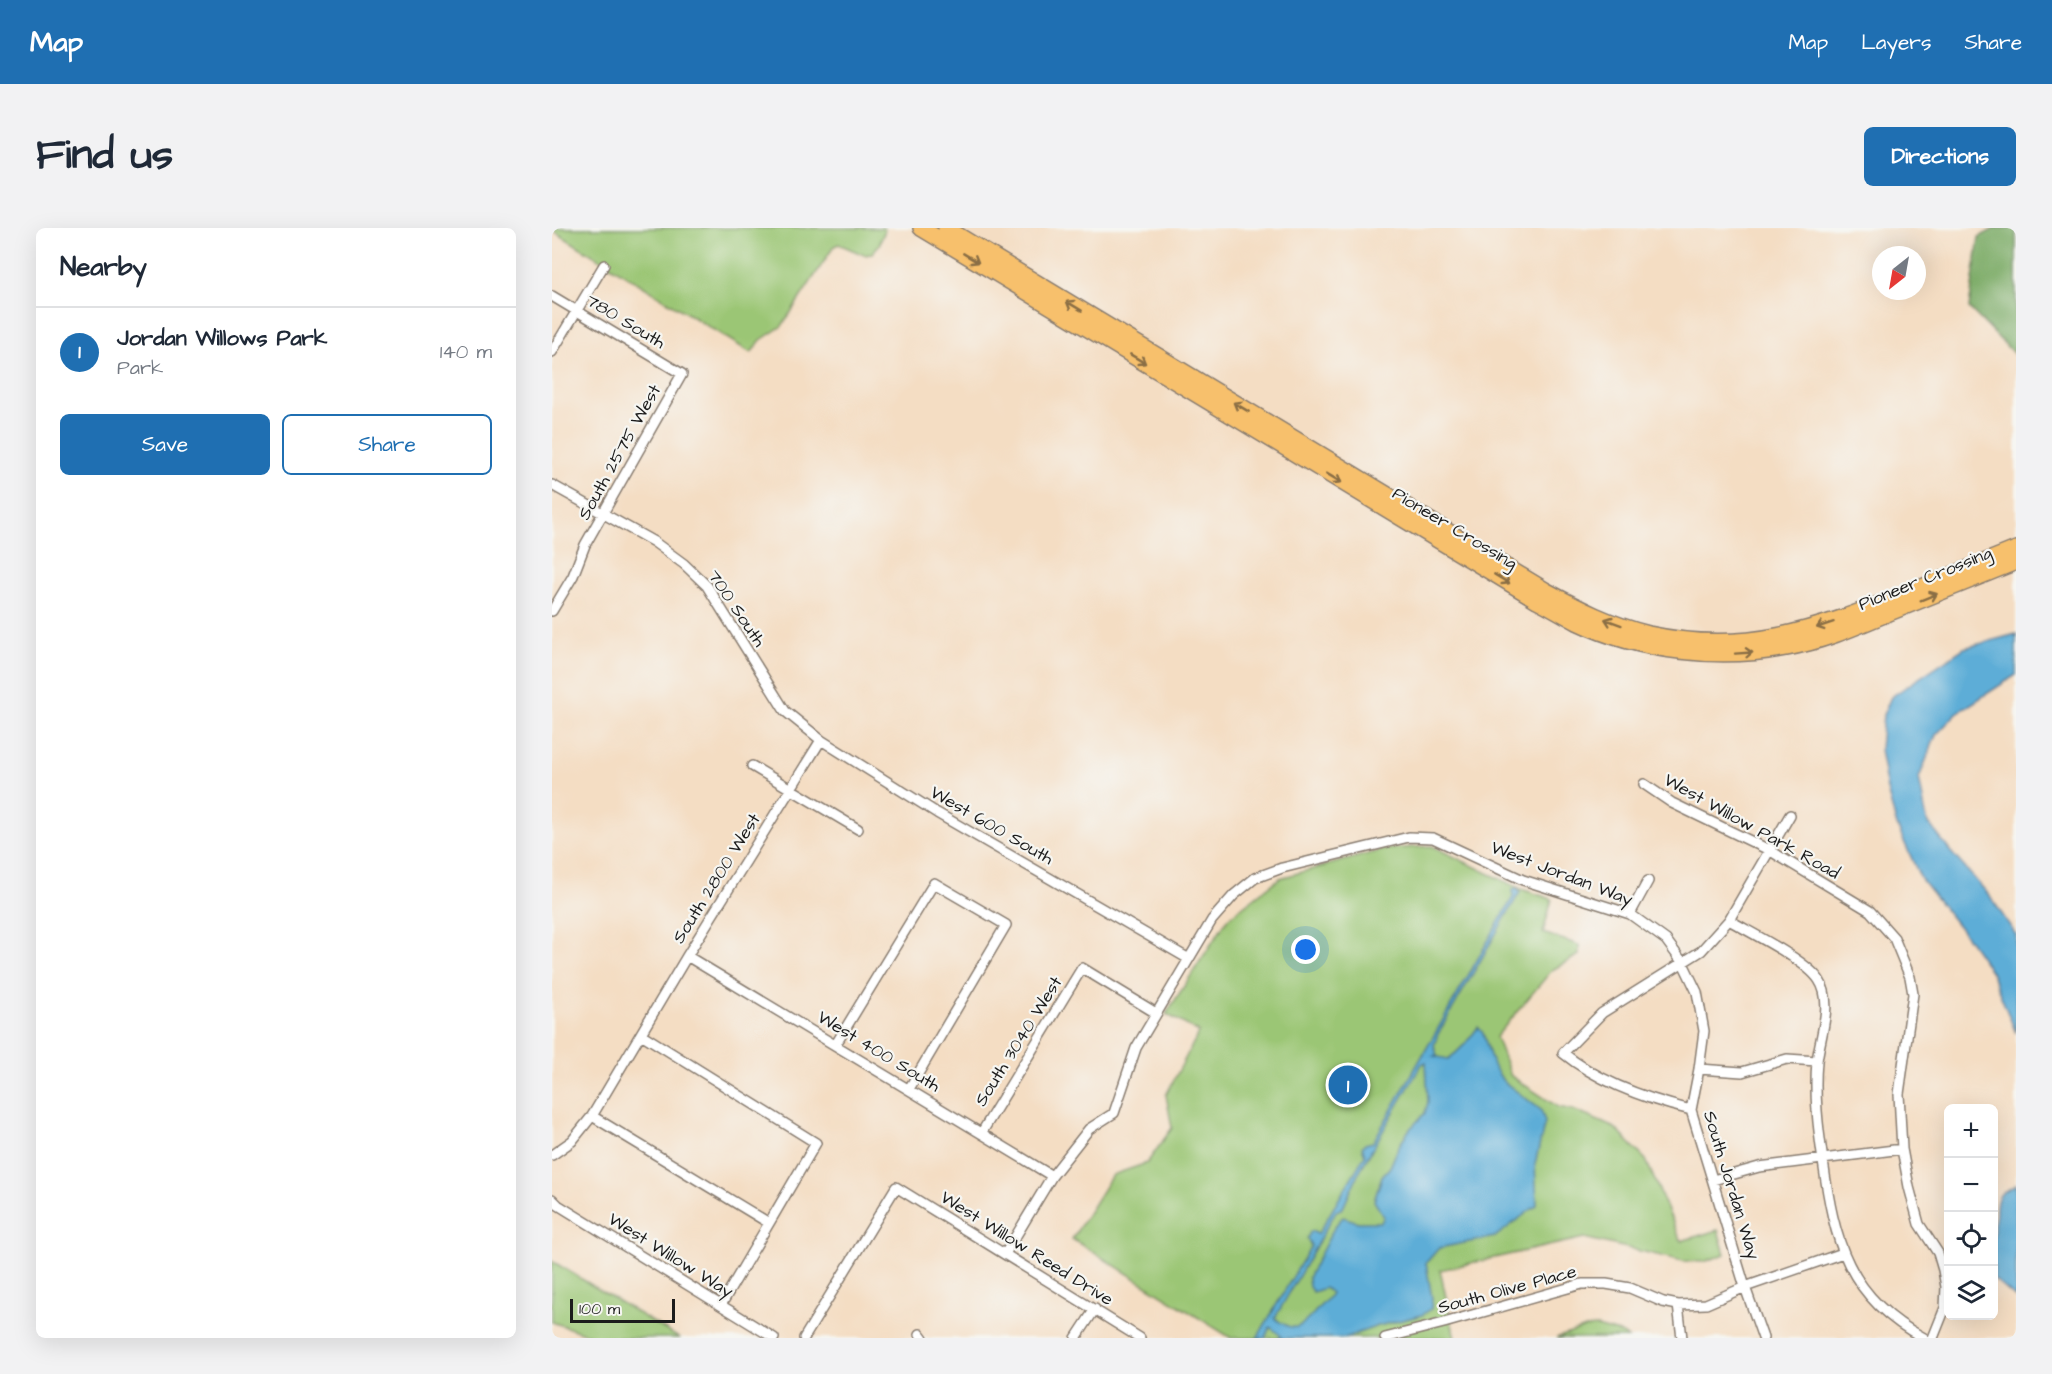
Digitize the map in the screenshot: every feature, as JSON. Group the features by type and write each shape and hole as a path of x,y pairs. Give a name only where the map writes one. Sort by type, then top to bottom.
{"highway":[{"name":"Pioneer Crossing","path":"921,228 1537,600 1578,622 1610,635 1679,651 1737,654 1787,648 1845,631 2016,562"},
{"name":"Pioneer Crossing","path":"946,228 1545,590 1583,611 1648,633 1712,642 1759,640 1785,636 1842,619 2016,549"}],"street":[{"path":"552,352 604,265"},
{"name":"780 South","path":"552,296 682,374"},
{"name":"South 2575 West","path":"552,611 573,576 585,545 682,374"},
{"name":"700 South","path":"552,485 654,542 684,564 707,586 785,711"},
{"name":"West 600 South","path":"785,711 820,740 937,813 1189,958"},
{"name":"South 2800 West","path":"552,1155 572,1141 592,1116 820,740"},
{"path":"752,766 858,830"},
{"name":"West Willow Park Road","path":"1644,784 1672,802 1769,850 1870,911 1894,938 1910,977 1913,994 1899,1094 1902,1149 1919,1224 1938,1253 1946,1287 1945,1308 1933,1338"},
{"path":"1691,1110 1648,1099 1582,1068 1563,1053 1602,1012 1701,951 1729,920 1790,815"},
{"name":"West Jordan Way","path":"1189,958 1212,920 1234,895 1255,878 1282,868 1409,837 1433,838 1523,880 1630,914 1666,940"},
{"path":"1630,914 1648,881"},
{"path":"836,1044 933,883 1006,925 909,1089"},
{"path":"1729,920 1811,971 1824,989 1826,1001 1817,1061 1816,1109 1829,1203 1843,1253 1850,1269 1875,1304 1902,1327 1924,1338"},
{"name":"South Jordan Way","path":"1666,940 1683,963 1697,992 1704,1031 1691,1110 1745,1287 1763,1338"},
{"name":"West 400 South","path":"687,956 1052,1176"},
{"path":"1005,1254 1052,1176 1089,1129 1113,1113 1136,1048 1189,958"},
{"name":"South 3040 West","path":"982,1132 1082,968 1156,1013"},
{"path":"641,1034 816,1143 721,1305"},
{"path":"1699,1069 1742,1072 1787,1059 1817,1061"},
{"path":"592,1116 769,1222"},
{"path":"1713,1180 1759,1167 1902,1149"},
{"name":"West Willow Reed Drive","path":"804,1338 896,1187 1140,1338"},
{"name":"West Willow Way","path":"552,1199 558,1205 774,1338"},
{"name":"South Olive Place","path":"1385,1338 1582,1284 1606,1284 1630,1288 1663,1302 1678,1305 1706,1304 1745,1287 1843,1253"},
{"path":"1678,1305 1682,1338"},
{"path":"1076,1338 1095,1309"}],"green space":[{"path":"552,228 884,228 885,230 879,245 871,254 864,255 839,244 834,246 782,326 761,340 751,353"},
{"path":"1996,228 2016,228 2016,356 1969,308 1979,237"},
{"path":"1432,846 1521,889 1552,899 1543,933 1579,945 1579,955 1552,970 1496,1037 1511,1076 1558,1107 1573,1110 1615,1128 1646,1160 1681,1241 1718,1230 1725,1254 1704,1262 1683,1261 1584,1238 1440,1270 1455,1338 1231,1338 1072,1239 1112,1175 1147,1163 1172,1128 1166,1095 1199,1032 1166,1014 1228,918 1280,878 1386,849"},
{"path":"552,1261 679,1338 592,1338 552,1322"},
{"path":"1597,1327 1623,1334 1628,1338 1556,1338 1585,1328"}],"water":[{"path":"2016,634 2016,675 1957,713 1936,735 1919,778 1927,821 1990,896 2016,935 2016,1033 1991,972 1921,879 1897,826 1887,790 1880,749 1883,715 1891,697 1964,648"},
{"path":"1517,888 1520,892 1438,1034 1434,1045 1437,1055 1434,1056 1448,1059 1478,1027 1483,1033 1493,1065 1503,1081 1541,1110 1545,1122 1535,1164 1537,1205 1495,1237 1439,1248 1426,1263 1432,1298 1431,1309 1422,1315 1378,1326 1344,1338 1279,1338 1281,1336 1270,1327 1265,1338 1257,1338 1311,1246 1307,1238 1311,1231 1318,1234 1365,1155 1362,1147 1373,1142 1513,897 1513,889","holes":["1426,1062 1428,1102 1425,1113 1409,1130 1390,1167 1382,1176 1374,1201 1384,1217 1381,1222 1358,1222 1343,1217 1335,1226 1308,1278 1309,1287 1313,1292 1325,1288 1331,1293 1301,1325 1292,1327 1282,1323 1275,1318 1336,1211 1343,1208 1359,1172 1422,1064"]},
{"path":"2016,1184 2016,1298 1998,1282 1998,1198"}],"place":[{"name":"Jordan Willows Park","path":"1348,1085"}]}
